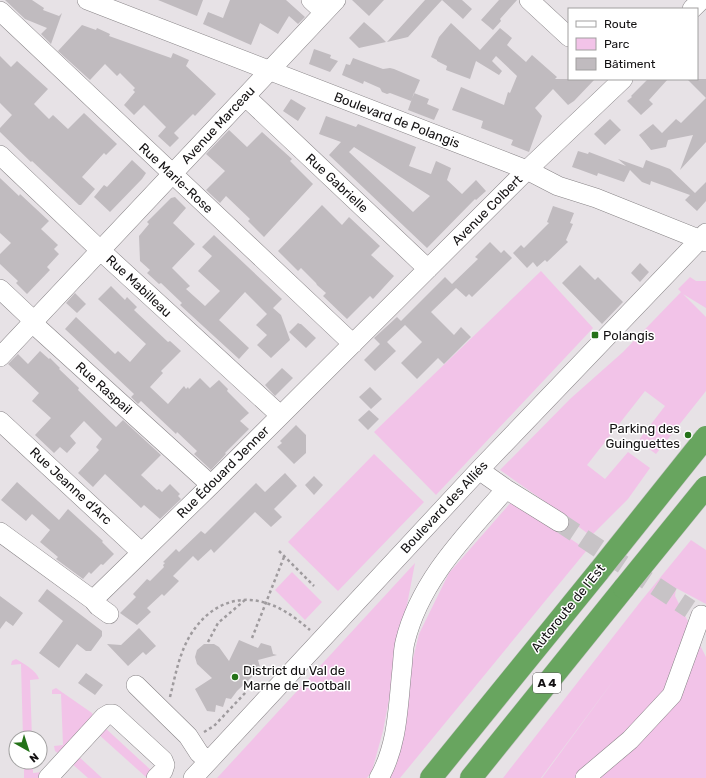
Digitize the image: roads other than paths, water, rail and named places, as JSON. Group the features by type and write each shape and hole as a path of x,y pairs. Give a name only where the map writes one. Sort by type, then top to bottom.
{"highway":[{"name":"Autoroute de l’Est","path":"431,778 706,437"},
{"name":"A 4","path":"471,778 706,487"}],"street":[{"name":"Boulevard de Polangis","path":"87,0 527,170 558,186 596,198 704,238"},
{"path":"529,0 568,36"},
{"path":"693,8 701,0"},
{"name":"Avenue Marceau","path":"0,356 101,251 270,70 324,4"},
{"name":"Rue Marie-Rose","path":"0,11 353,344"},
{"name":"Avenue Colbert","path":"353,344 619,80"},
{"name":"Rue Gabrielle","path":"246,96 428,269"},
{"name":"Rue Mabilleau","path":"0,155 101,251 280,416"},
{"name":"Boulevard des Alliés","path":"193,778 596,346 704,238"},
{"name":"Rue Raspail","path":"0,288 34,321 39,329 210,485"},
{"name":"Rue Édouard Jenner","path":"93,600 353,344"},
{"name":"Rue Jeanne d'Arc","path":"0,421 142,552"},
{"path":"479,470 506,489 559,522"},
{"path":"379,778 386,766 394,740 405,643 414,614 428,586 441,565 506,489"},
{"path":"0,532 110,614"},
{"path":"585,778 630,740 672,695 701,617"},
{"path":"136,686 188,736 199,753 208,761"},
{"path":"48,778 104,716 113,714 163,760 165,765 163,771 156,778"}],"tunnel":[{"path":"559,522 690,609"}],"place":[{"name":"Polangis","path":"595,335"},
{"name":"Parking des Guinguettes","path":"688,435"},
{"name":"District du Val de Marne de Football","path":"235,677"}]}
